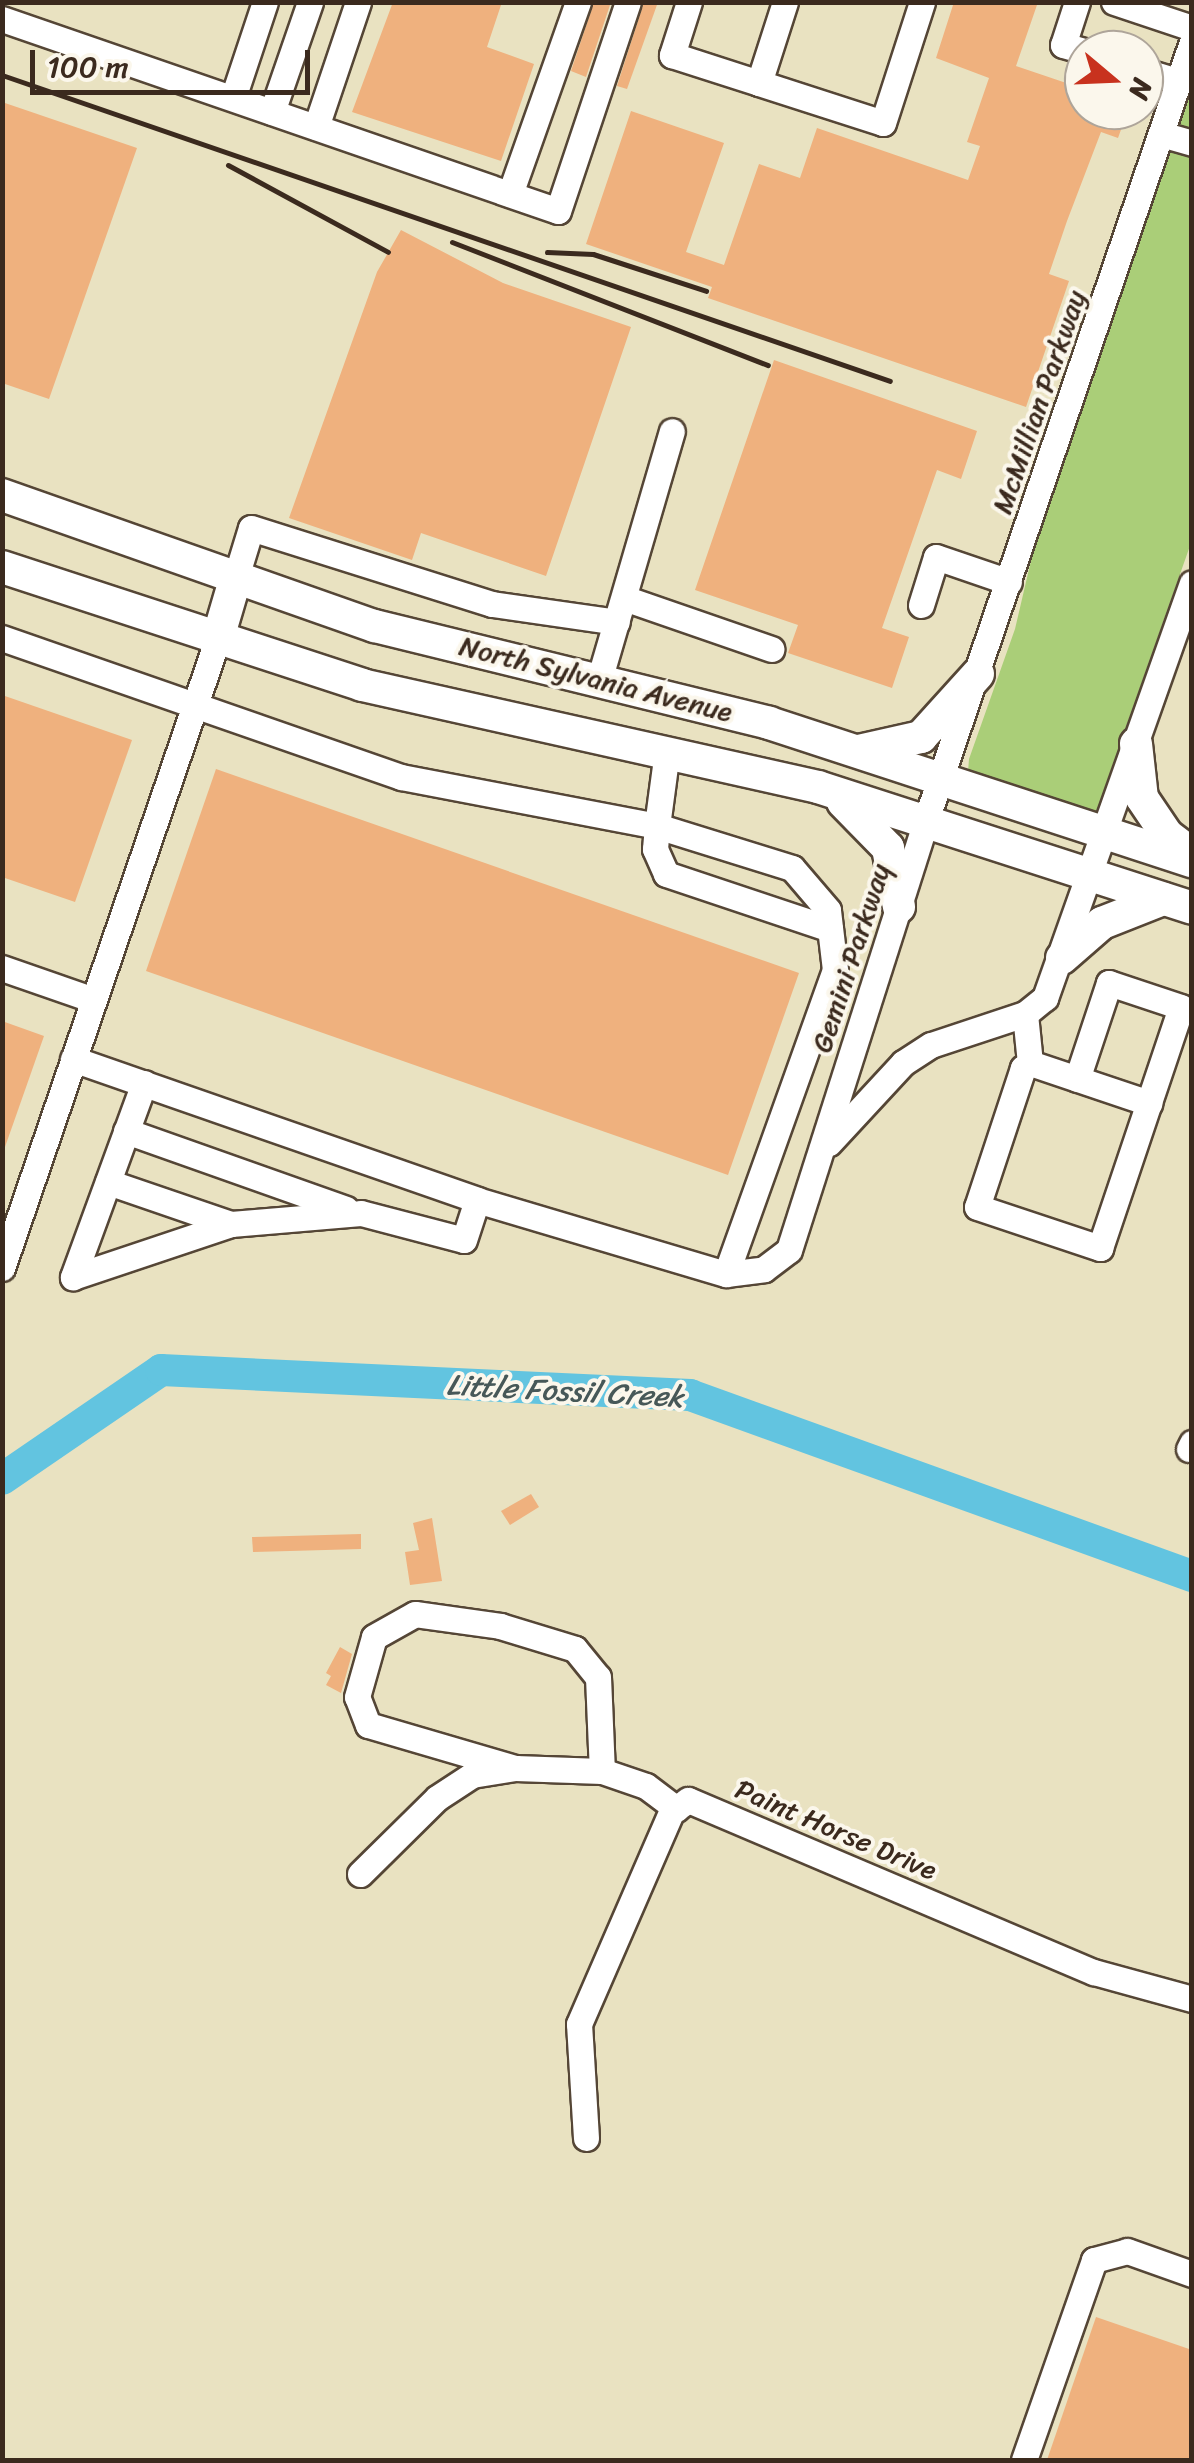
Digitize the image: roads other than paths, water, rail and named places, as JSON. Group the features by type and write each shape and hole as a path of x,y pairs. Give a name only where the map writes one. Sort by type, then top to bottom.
{"main road":[{"name":"North Sylvania Avenue","path":"2,494 376,626 600,677 940,780 1104,836 1192,857"},
{"name":"North Sylvania Avenue","path":"2,567 428,701 818,787 1177,904"},
{"path":"218,638 236,578"},
{"path":"850,752 886,749 921,736 978,674"},
{"path":"1136,744 1142,798 1167,835 1192,857"},
{"path":"818,787 861,816 888,848 899,907"},
{"path":"1062,958 1102,923 1177,904"}],"street":[{"path":"232,98 265,2"},
{"path":"272,112 310,2"},
{"path":"316,127 358,2"},
{"path":"510,194 578,2"},
{"path":"2,18 558,212 628,2"},
{"path":"689,2 672,55 883,123 922,2"},
{"path":"759,83 786,2"},
{"path":"1069,30 1078,2"},
{"path":"1114,2 1158,10 1192,28"},
{"name":"McMillian Parkway","path":"940,780 1192,42"},
{"path":"1164,77 1178,82"},
{"path":"1161,134 1192,144"},
{"path":"600,677 672,431"},
{"path":"236,578 251,528 492,604 620,610 771,649"},
{"path":"921,606 936,557 1009,582"},
{"path":"1030,1064 1024,1014 1044,998 1062,958 1192,583"},
{"path":"2,638 401,777 657,826 792,868 828,910 835,970 726,1274 477,1200 74,1059"},
{"path":"2,1268 218,638"},
{"path":"666,751 655,849 666,874 830,929"},
{"name":"Gemini Parkway","path":"726,1274 764,1269 789,1250 940,780"},
{"path":"2,968 94,1000"},
{"path":"1077,1079 1110,983 1181,1007 1149,1103 1100,1248 977,1207 1023,1068 1030,1064 1149,1103"},
{"name":"Gemini Parkway","path":"820,1154 873,1088 902,1063 931,1045 1024,1014"},
{"path":"144,1083 73,1277 231,1224 361,1213"},
{"path":"126,1131 361,1213 464,1240 477,1200"},
{"path":"108,1182 231,1224"},
{"path":"515,1768 368,1726 357,1697 374,1637 415,1614 500,1626 575,1650 598,1677 602,1770"},
{"path":"360,1874 437,1798 472,1775 515,1768 602,1770 646,1786 676,1809 580,2024 586,2138"},
{"name":"Paint Horse Drive","path":"676,1809 688,1800 1094,1972 1192,1999"},
{"path":"1024,2460 1094,2260 1127,2251 1192,2274"}],"waterway":[{"name":"Little Fossil Creek","path":"2,1479 161,1370 690,1395 1192,1576"}],"railway":[{"path":"2,75 890,381"},
{"path":"228,165 388,252"},
{"path":"452,242 768,365"},
{"path":"547,252 593,254 706,291"}]}
